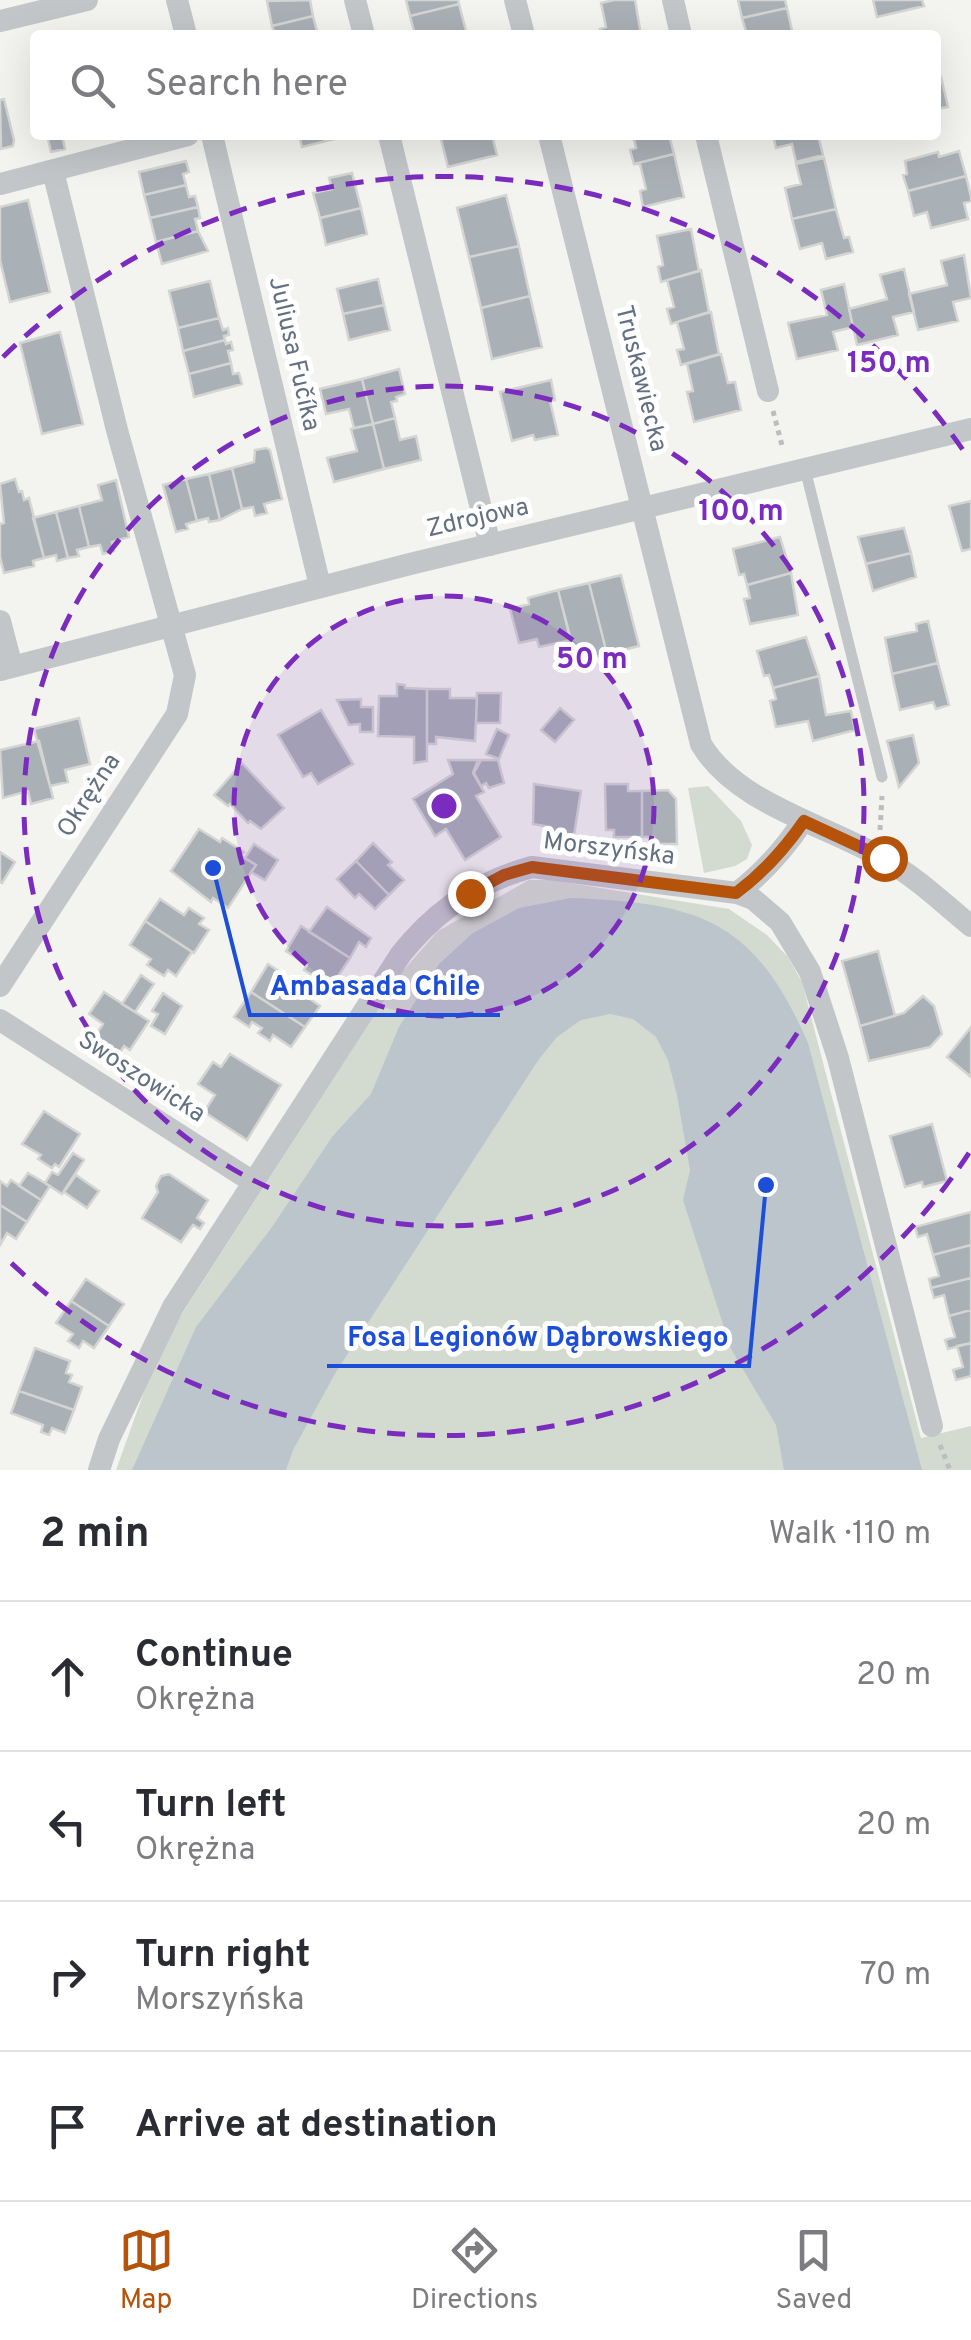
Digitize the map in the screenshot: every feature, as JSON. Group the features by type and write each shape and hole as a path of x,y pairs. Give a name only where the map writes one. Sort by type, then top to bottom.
{"street":[{"path":"0,20 87,0"},
{"path":"177,0 185,30"},
{"path":"355,0 363,30"},
{"path":"515,0 523,30"},
{"path":"672,0 680,30"},
{"path":"0,184 169,140"},
{"name":"Juliusa Fučíka","path":"213,140 320,586"},
{"path":"390,140 490,545"},
{"name":"Truskawiecka","path":"550,140 701,744 717,769 804,821"},
{"path":"707,140 768,391"},
{"name":"Okrężna","path":"0,986 177,714 185,675 53,170"},
{"name":"Zdrojowa","path":"6,668 320,586 644,508 795,463 971,429"},
{"path":"0,621 6,668"},
{"path":"736,893 774,861 804,821 884,858 971,926"},
{"name":"Morszyńska","path":"100,1470 109,1439 172,1307 401,954 420,929 470,893 504,875 532,867 736,893 752,899 780,922 810,972 838,1058 932,1426"},
{"name":"Swoszowicka","path":"0,1020 253,1182"}],"lane":[{"path":"795,463 882,776"}],"path":[{"path":"768,391 795,463"},
{"path":"879,838 882,776"}],"shaded area":[{"path":"708,786 741,821 752,845 747,859 735,866 704,873 688,788"},
{"path":"529,880 551,880 729,909 767,935 788,957 802,982 921,1438 971,1426 971,1470 116,1470 144,1392 180,1317 402,972 438,931"},
{"path":"571,898 654,905 688,913 717,926 743,944 788,1001 808,1043 922,1470 784,1470 776,1425 731,1349 683,1200 690,1170 668,1060 656,1037 633,1019 610,1014 581,1020 557,1037 539,1059 336,1372 286,1470 132,1470 196,1327 272,1227 332,1137 371,1094 399,1027 439,964 473,933 519,908"}],"building":[{"path":"310,0 313,16 272,26 267,1"},
{"path":"406,0 458,0 459,4 410,16"},
{"path":"635,0 640,30 600,30 606,27 601,3"},
{"path":"738,0 785,0 787,8 742,18"},
{"path":"873,0 922,0 924,6 877,17"},
{"path":"459,4 466,30 414,30 410,16"},
{"path":"787,8 792,30 746,30 742,18"},
{"path":"313,16 317,30 273,30 272,26"},
{"path":"941,77 948,107 941,108"},
{"path":"4,99 14,140 13,146 1,149 0,100"},
{"path":"48,140 63,140 65,149 51,152"},
{"path":"300,140 331,140 302,147"},
{"path":"441,140 493,140 497,155 448,167"},
{"path":"634,140 670,140 674,154 634,164 630,150 636,148"},
{"path":"774,140 819,140 823,155 796,162 792,144 776,148"},
{"path":"959,151 966,176 908,191 903,175 907,174 905,161"},
{"path":"674,154 684,197 643,207 640,191 646,189 640,164 634,164"},
{"path":"824,158 836,209 792,219 785,188 801,184 796,164"},
{"path":"186,161 186,185 144,195 139,172"},
{"path":"352,173 361,208 320,218 313,193 332,189 329,178"},
{"path":"966,176 971,197 971,201 964,203 968,219 931,228 927,212 914,216 908,191"},
{"path":"186,185 189,197 195,196 198,207 150,218 144,195"},
{"path":"506,195 519,246 469,257 457,208"},
{"path":"28,200 50,292 10,302 0,260 0,207"},
{"path":"198,207 198,231 156,242 150,218"},
{"path":"361,208 367,234 326,245 320,218"},
{"path":"836,209 844,238 849,237 853,252 826,259 822,243 800,249 792,219"},
{"path":"691,229 699,271 661,282 658,267 663,265 657,236"},
{"path":"198,231 208,251 162,264 156,242"},
{"path":"519,246 530,296 481,308 469,257"},
{"path":"964,255 971,298 953,302 958,321 918,330 909,294 947,285 941,261"},
{"path":"904,269 914,312 893,317 898,335 857,345 849,309 887,299 880,275"},
{"path":"701,270 709,312 671,324 667,309 674,307 667,280"},
{"path":"378,279 384,305 343,314 337,289"},
{"path":"210,281 219,318 178,328 169,291"},
{"path":"844,284 853,327 833,332 838,350 797,359 788,323 827,315 821,290"},
{"path":"530,296 542,347 492,359 481,308"},
{"path":"384,305 390,330 349,340 343,314"},
{"path":"711,312 719,354 681,365 677,350 684,349 677,322"},
{"path":"219,318 223,330 228,328 225,340 183,351 178,328"},
{"path":"60,332 83,424 42,434 20,343"},
{"path":"225,340 226,344 231,342 231,363 189,374 183,351"},
{"path":"721,354 728,383 735,382 741,410 694,422 687,392 693,391 687,364"},
{"path":"231,363 233,374 239,373 242,384 194,397 189,374"},
{"path":"399,369 405,394 391,402 395,418 373,424 362,379"},
{"path":"362,379 373,424 354,428 349,409 326,414 320,389"},
{"path":"551,380 555,400 550,401 558,435 535,440 533,435 512,441 500,392"},
{"path":"395,418 400,440 416,436 421,460 384,469 373,424"},
{"path":"373,424 384,469 334,482 327,458 357,451 351,429"},
{"path":"255,450 270,450 282,499 264,504 267,513 255,516 253,507 242,509 232,468 254,462"},
{"path":"232,468 242,509 220,520 209,474"},
{"path":"209,474 220,520 197,521 186,479"},
{"path":"15,479 24,500 29,498 44,558 33,561 34,566 4,573 0,557 0,524 4,523 0,484"},
{"path":"186,479 197,521 176,532 163,485"},
{"path":"116,480 129,537 112,542 114,551 103,554 100,545 89,547 79,506 102,500 98,485"},
{"path":"971,501 971,549 962,551 949,506"},
{"path":"79,506 89,547 77,550 79,556 68,558 56,512"},
{"path":"56,512 68,558 57,561 56,555 44,558 33,518"},
{"path":"904,528 911,553 866,564 858,537"},
{"path":"780,537 791,573 747,585 744,574 739,575 733,549"},
{"path":"911,553 916,577 873,591 866,564"},
{"path":"791,573 798,615 750,624 744,599 750,598 747,585"},
{"path":"621,575 639,646 607,654 589,583"},
{"path":"589,583 607,654 576,662 558,590"},
{"path":"558,590 571,640 539,647 537,639 519,643 510,609 529,604 528,598"},
{"path":"928,621 938,663 892,674 885,638 917,631 916,624"},
{"path":"806,637 819,676 773,688 769,675 764,676 757,651"},
{"path":"938,663 949,705 936,709 933,702 900,710 892,674"},
{"path":"819,676 826,715 851,711 855,730 813,741 808,721 776,727 770,701 776,699 773,688"},
{"path":"397,684 427,689 427,761 414,763 414,737 378,736 379,696 397,696"},
{"path":"427,689 450,689 450,698 477,698 475,741 436,737 436,744 427,744"},
{"path":"477,693 501,693 500,723 476,723"},
{"path":"361,699 361,707 373,707 373,732 360,732 360,724 349,725 337,700"},
{"path":"560,708 574,720 555,742 541,730"},
{"path":"321,710 353,764 318,784 311,773 303,777 278,735"},
{"path":"79,718 90,764 65,770 68,782 50,786 34,729"},
{"path":"497,729 509,735 499,759 486,754"},
{"path":"913,735 919,763 899,787 887,741"},
{"path":"39,741 53,798 31,804 28,791 3,798 0,750"},
{"path":"448,760 478,760 473,773 484,792 476,796 501,837 465,860 446,829 435,836 413,799 453,774"},
{"path":"481,760 498,760 504,783 489,788 486,783 481,786 474,773"},
{"path":"242,763 284,808 261,829 214,795"},
{"path":"534,784 581,791 574,835 549,832 550,827 533,824"},
{"path":"605,784 628,784 628,791 642,791 642,837 614,837 614,830 606,830"},
{"path":"668,790 676,799 677,844 655,844 654,837 642,837 642,791"},
{"path":"199,829 220,842 222,838 256,865 228,908 213,898 211,902 171,871"},
{"path":"373,843 404,880 389,895 356,861"},
{"path":"254,844 278,860 265,880 251,872 256,865 245,858"},
{"path":"0,852 15,862 2,883 0,882"},
{"path":"356,861 389,895 375,909 359,894 355,898 337,879"},
{"path":"160,899 184,915 189,908 204,918 199,924 209,930 194,953 145,921"},
{"path":"327,907 371,938 366,947 359,942 350,958 309,932"},
{"path":"145,921 192,952 176,976 168,970 164,976 147,965 151,959 130,945"},
{"path":"301,926 350,958 334,982 320,973 317,978 304,970 307,965 286,951"},
{"path":"878,951 895,1016 860,1026 842,961"},
{"path":"268,964 285,975 281,980 290,986 295,978 315,992 310,999 320,1006 305,1027 251,992"},
{"path":"141,975 154,984 135,1012 122,1004"},
{"path":"104,992 149,1021 130,1050 124,1046 118,1056 93,1039 103,1024 89,1014"},
{"path":"251,992 305,1027 291,1047 273,1035 270,1041 258,1033 262,1028 252,1022 249,1027 234,1017"},
{"path":"163,993 182,1006 165,1034 151,1026 158,1014 152,1011"},
{"path":"923,996 934,1006 942,1034 930,1047 869,1061 860,1026 904,1013"},
{"path":"971,1027 971,1077 947,1057"},
{"path":"230,1054 281,1085 247,1140 204,1112 215,1095 198,1084 213,1062 221,1067"},
{"path":"44,1111 80,1134 59,1167 55,1164 52,1168 38,1159 41,1155 22,1144"},
{"path":"932,1124 947,1181 905,1187 890,1136"},
{"path":"73,1153 84,1160 62,1194 45,1183 52,1172 58,1175"},
{"path":"28,1173 50,1186 41,1200 19,1186"},
{"path":"169,1174 208,1200 197,1218 204,1223 200,1229 193,1225 181,1242 142,1218 158,1192 156,1186 161,1176"},
{"path":"76,1175 99,1191 87,1208 64,1192"},
{"path":"11,1180 41,1200 27,1222 0,1205 0,1181 7,1186"},
{"path":"0,1205 27,1222 16,1239 7,1233 0,1245"},
{"path":"971,1212 971,1245 933,1255 927,1234 918,1237 915,1227"},
{"path":"971,1245 971,1278 931,1288 929,1279 939,1276 933,1255"},
{"path":"971,1278 971,1310 949,1316 944,1295 934,1298 931,1288"},
{"path":"86,1279 124,1304 109,1326 71,1301"},
{"path":"71,1301 109,1326 94,1348 83,1341 79,1348 68,1341 73,1334 56,1323"},
{"path":"971,1310 971,1343 948,1349 945,1340 955,1337 949,1316"},
{"path":"971,1343 971,1376 956,1380 953,1370 963,1367 957,1346"},
{"path":"35,1348 70,1361 66,1373 72,1375 69,1382 82,1387 74,1410 19,1391"},
{"path":"19,1391 74,1410 65,1433 52,1428 49,1435 41,1432 43,1425 11,1413"}],"place":[{"name":"Ambasada Chile","path":"213,868"},
{"name":"Fosa Legionów Dąbrowskiego","path":"766,1185"}],"route":[{"path":"470,893 504,875 532,867 736,893 762,874 804,821 884,858"}]}
